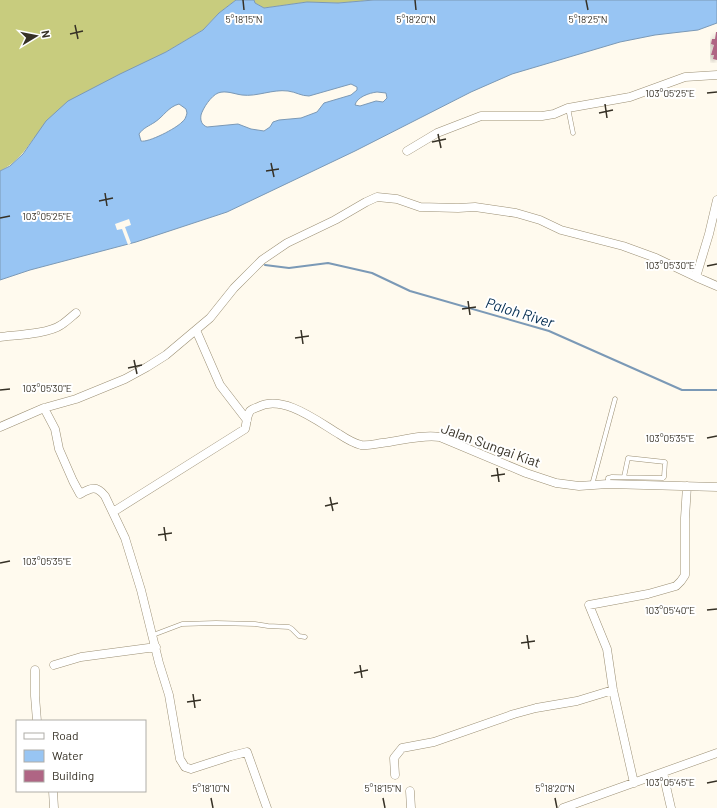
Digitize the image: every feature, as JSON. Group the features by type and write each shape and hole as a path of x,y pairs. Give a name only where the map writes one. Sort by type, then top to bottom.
{"street":[{"path":"407,151 437,133 480,116 542,116 554,114 568,108 630,97 685,77 717,75"},
{"path":"0,427 44,408 76,399 125,379 166,355 210,318 234,288 262,260 287,243 335,220 377,197 398,199 420,207 475,207 516,213 540,220 561,230 623,246 656,258 717,286"},
{"path":"696,277 709,234 717,200"},
{"path":"0,337 56,328 76,313"},
{"path":"196,330 220,385 247,420"},
{"name":"Jalan Sungai Kiat","path":"113,512 241,432 245,429 251,410 264,404 277,403 301,412 358,444 367,446 418,438 440,438 526,473 556,483 579,486 608,484 717,487"},
{"path":"44,408 55,429 59,448 73,482 80,494 94,488 101,491 105,496 125,538 136,572 159,663 169,695 180,759 185,767 191,769 247,752 267,808"},
{"path":"634,783 613,690 607,649 589,605 648,594 676,586 682,581 684,575 684,518 687,486"},
{"path":"54,665 81,657 156,647"},
{"path":"35,670 37,720"},
{"path":"395,774 394,758 402,748 434,742 514,714 536,708 577,701 613,690"},
{"path":"563,808 717,753"},
{"path":"663,773 671,808"},
{"path":"410,791 411,808"},
{"path":"53,792 54,808"}],"lane":[{"path":"568,108 573,133"},
{"path":"592,485 615,399"},
{"path":"608,484 608,478 610,477 663,478 665,462 629,457 624,477"},
{"path":"153,635 182,624 216,623 288,627 292,628 299,636 305,637"}],"green space":[{"path":"0,0 236,0 219,13 203,30 166,52 34,138 15,161 0,171"},
{"path":"254,0 374,0 338,3 307,2 264,8 255,3"}],"water":[{"path":"236,0 254,0 255,3 264,8 307,2 338,3 374,0 717,0 717,23 698,30 655,35 620,42 512,74 471,92 355,151 227,212 136,242 30,270 0,280 0,171 10,166 23,154 46,121 68,101 166,52 203,30 219,13","holes":["351,84 357,87 357,90 351,95 324,103 317,112 301,118 273,122 270,127 264,131 251,129 238,124 207,127 201,121 201,115 208,102 215,95 221,92 253,95 282,91 309,96","377,92 386,93 387,98 383,102 376,101 360,106 355,105 358,100 367,94","179,104 186,109 187,113 184,120 174,128 150,140 141,141 139,134 175,105"]}],"pier":[{"path":"129,219 131,225 125,227 131,243 128,245 122,229 117,230 115,224"}],"building":[{"path":"716,32 717,60 713,59 714,55 711,55 714,45 711,44 712,39 715,39"}],"waterway":[{"name":"Paloh River","path":"265,265 289,268 328,263 372,273 410,291 549,331 682,390 717,390"}]}
